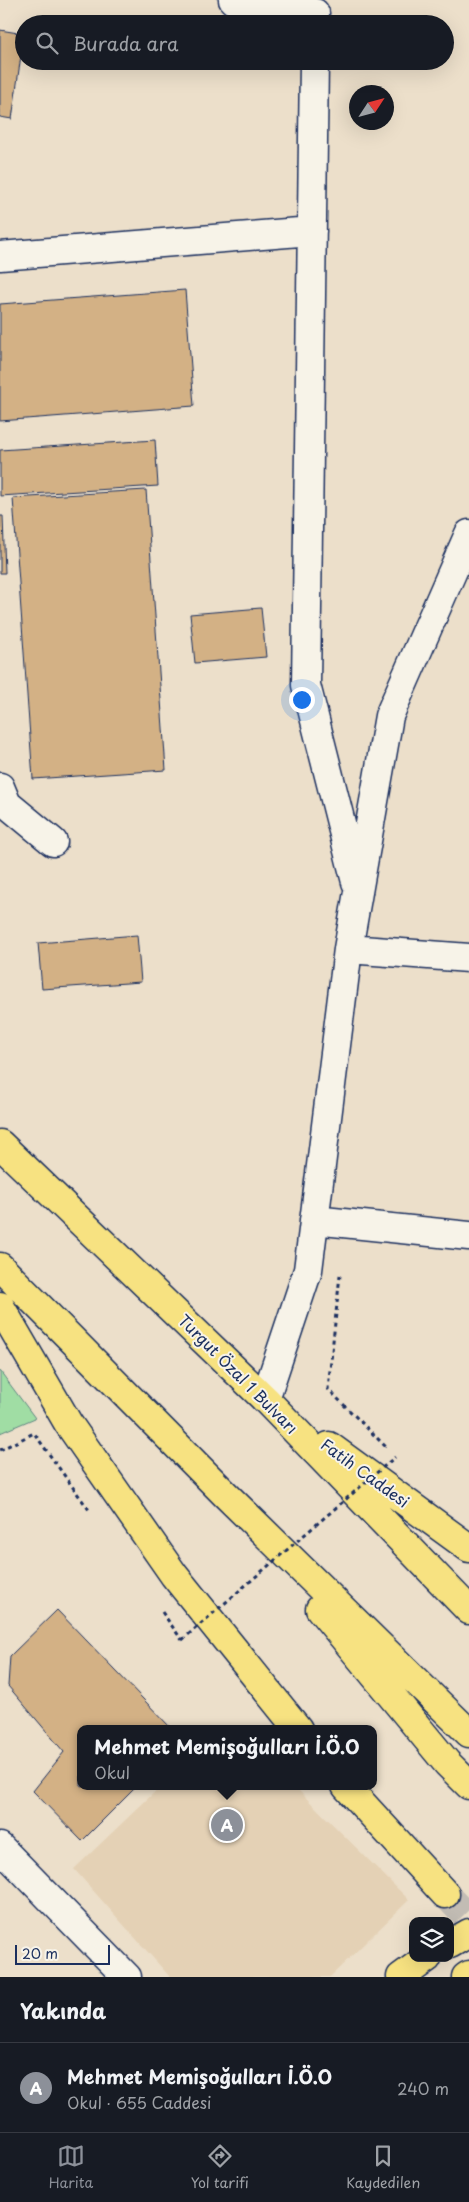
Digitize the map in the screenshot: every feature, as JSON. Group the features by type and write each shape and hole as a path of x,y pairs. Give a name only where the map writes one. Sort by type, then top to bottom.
{"highway":[{"name":"Turgut Özal 1 Bulvarı","path":"0,1144 265,1399 469,1610"},
{"path":"0,1267 226,1496 469,1734"},
{"path":"0,1306 68,1423 174,1576 295,1725"},
{"name":"Fatih Caddesi","path":"265,1399 441,1529"},
{"path":"226,1496 447,1763 469,1785"},
{"path":"441,1529 469,1548"},
{"path":"441,1529 469,1556"},
{"path":"350,1790 445,1894"},
{"path":"454,1942 469,1933"},
{"path":"401,1977 421,1962"}],"street":[{"path":"233,0 315,12"},
{"path":"314,70 306,684 359,891"},
{"path":"0,256 312,231"},
{"path":"265,1399 308,1270 348,949 389,716 462,564 469,534"},
{"path":"0,787 7,804 53,842"},
{"path":"348,949 469,958"},
{"path":"314,1220 469,1236"},
{"path":"0,1846 127,1977"}],"path":[{"path":"159,1608 182,1640 395,1457 328,1388 340,1272"},
{"path":"0,1450 34,1433 90,1513"}],"shaded area":[{"path":"157,1790 298,1790 409,1900 330,1977 170,1977 74,1869"}],"green space":[{"path":"0,1371 35,1418 0,1433"}],"building":[{"path":"0,30 15,32 15,70 19,70 12,119 0,117"},
{"path":"185,290 194,406 0,421 0,304"},
{"path":"155,440 158,486 0,496 0,450"},
{"path":"146,490 166,770 33,779 13,498"},
{"path":"0,516 3,516 5,573 0,573"},
{"path":"261,608 266,657 195,663 190,614"},
{"path":"137,935 141,982 42,989 38,943"},
{"path":"57,1610 168,1725 77,1725 77,1790 133,1790 82,1841 33,1791 64,1752 8,1686 10,1656"}],"tunnel":[{"path":"445,1894 469,1919"}],"place":[{"name":"Mehmet Memişoğulları İ.Ö.O","path":"227,1825"}]}
